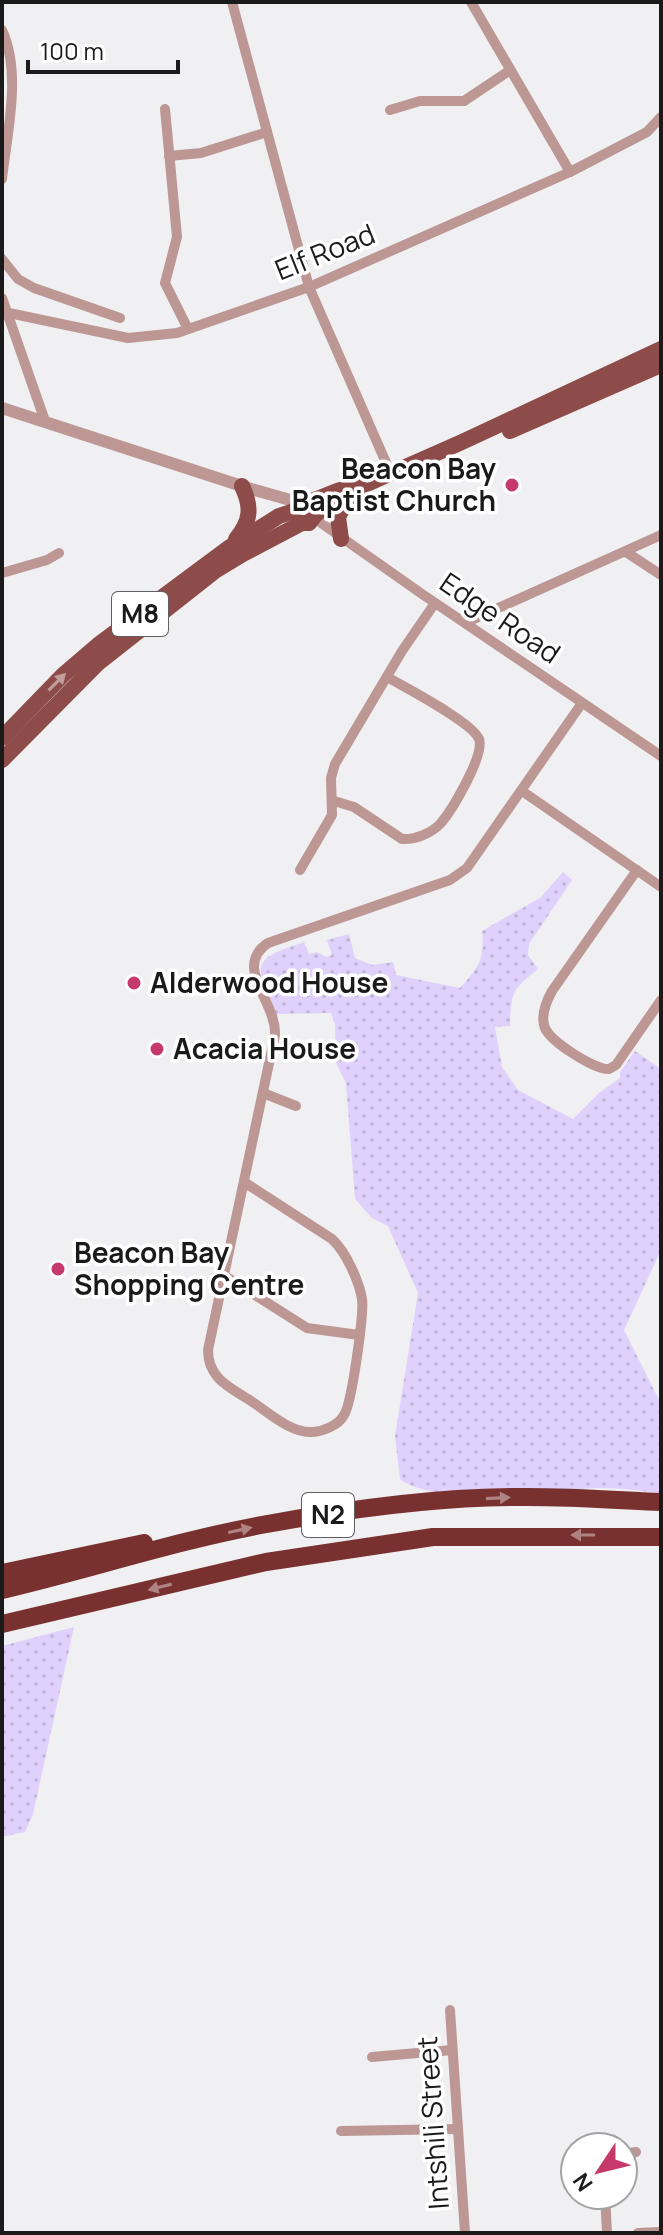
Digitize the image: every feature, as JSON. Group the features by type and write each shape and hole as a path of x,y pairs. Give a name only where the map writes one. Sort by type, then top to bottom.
{"highway":[{"name":"N2","path":"2,1590 195,1540 281,1522 434,1502 524,1497 661,1502"},
{"name":"N2","path":"2,1624 266,1562 391,1542 462,1536 661,1537"},
{"path":"2,1573 146,1542 195,1540"}],"main road":[{"name":"M8","path":"2,760 89,671 215,571 324,494 355,490 661,349"},
{"name":"M8","path":"462,442 517,429 661,365"},
{"path":"230,547 241,533 250,512 247,488"},
{"path":"341,539 338,517 355,490"},
{"name":"M8","path":"2,738 63,675 98,645 230,547 279,516 304,511"}],"street":[{"path":"232,2 309,287 391,474"},
{"path":"471,2 570,172"},
{"path":"2,30 11,55 13,74 2,179"},
{"path":"390,110 425,101 464,101 509,71"},
{"path":"165,109 177,237 165,283 188,329"},
{"name":"Elf Road","path":"9,313 128,338 164,336 188,329 309,287 570,172 644,134 661,117"},
{"path":"169,156 201,153 267,132"},
{"path":"2,259 18,279 34,288 120,318"},
{"path":"2,298 45,421"},
{"name":"Edge Road","path":"2,408 247,488 274,502 304,511 661,756"},
{"path":"465,623 661,535"},
{"path":"626,552 661,575"},
{"path":"2,573 47,560 59,553"},
{"path":"300,870 329,822 334,801 331,778 335,764 435,603"},
{"path":"334,801 354,807 402,839 409,839 431,831 441,822 476,763 480,746 473,730 387,677"},
{"path":"244,1182 339,1245 361,1295 359,1335 343,1417 335,1425 322,1430 297,1430 225,1384 208,1362 275,1024 253,971 255,956 268,943 456,876 473,862 582,703"},
{"path":"522,791 661,887"},
{"path":"637,870 552,991 543,1023 550,1036 594,1066 607,1070 616,1065 660,1004"},
{"path":"263,1093 296,1106"},
{"path":"225,1276 307,1328 359,1335"},
{"name":"Intshili Street","path":"450,2010 465,2233"},
{"path":"372,2057 452,2050"},
{"path":"341,2131 457,2129"},
{"path":"606,2211 607,2233"},
{"path":"638,2233 661,2232"}],"shaded area":[{"path":"563,872 572,880 529,944 528,955 538,969 515,993 510,1026 495,1027 502,1067 518,1090 573,1119 599,1093 620,1078 620,1072 635,1051 661,1069 661,1250 624,1330 661,1404 661,1493 600,1488 495,1494 439,1492 400,1479 395,1436 418,1293 388,1226 372,1218 355,1199 346,1083 336,1063 335,1024 331,1013 276,1014 261,974 262,966 273,954 304,942 309,954 332,955 327,940 349,934 355,958 372,965 393,962 396,975 460,988 479,963 482,931 540,898"},
{"path":"74,1627 33,1814 25,1832 2,1837 2,1646"}],"place":[{"name":"Beacon Bay Baptist Church","path":"512,485"},
{"name":"Alderwood House","path":"134,983"},
{"name":"Acacia House","path":"157,1049"},
{"name":"Beacon Bay Shopping Centre","path":"58,1269"}]}
